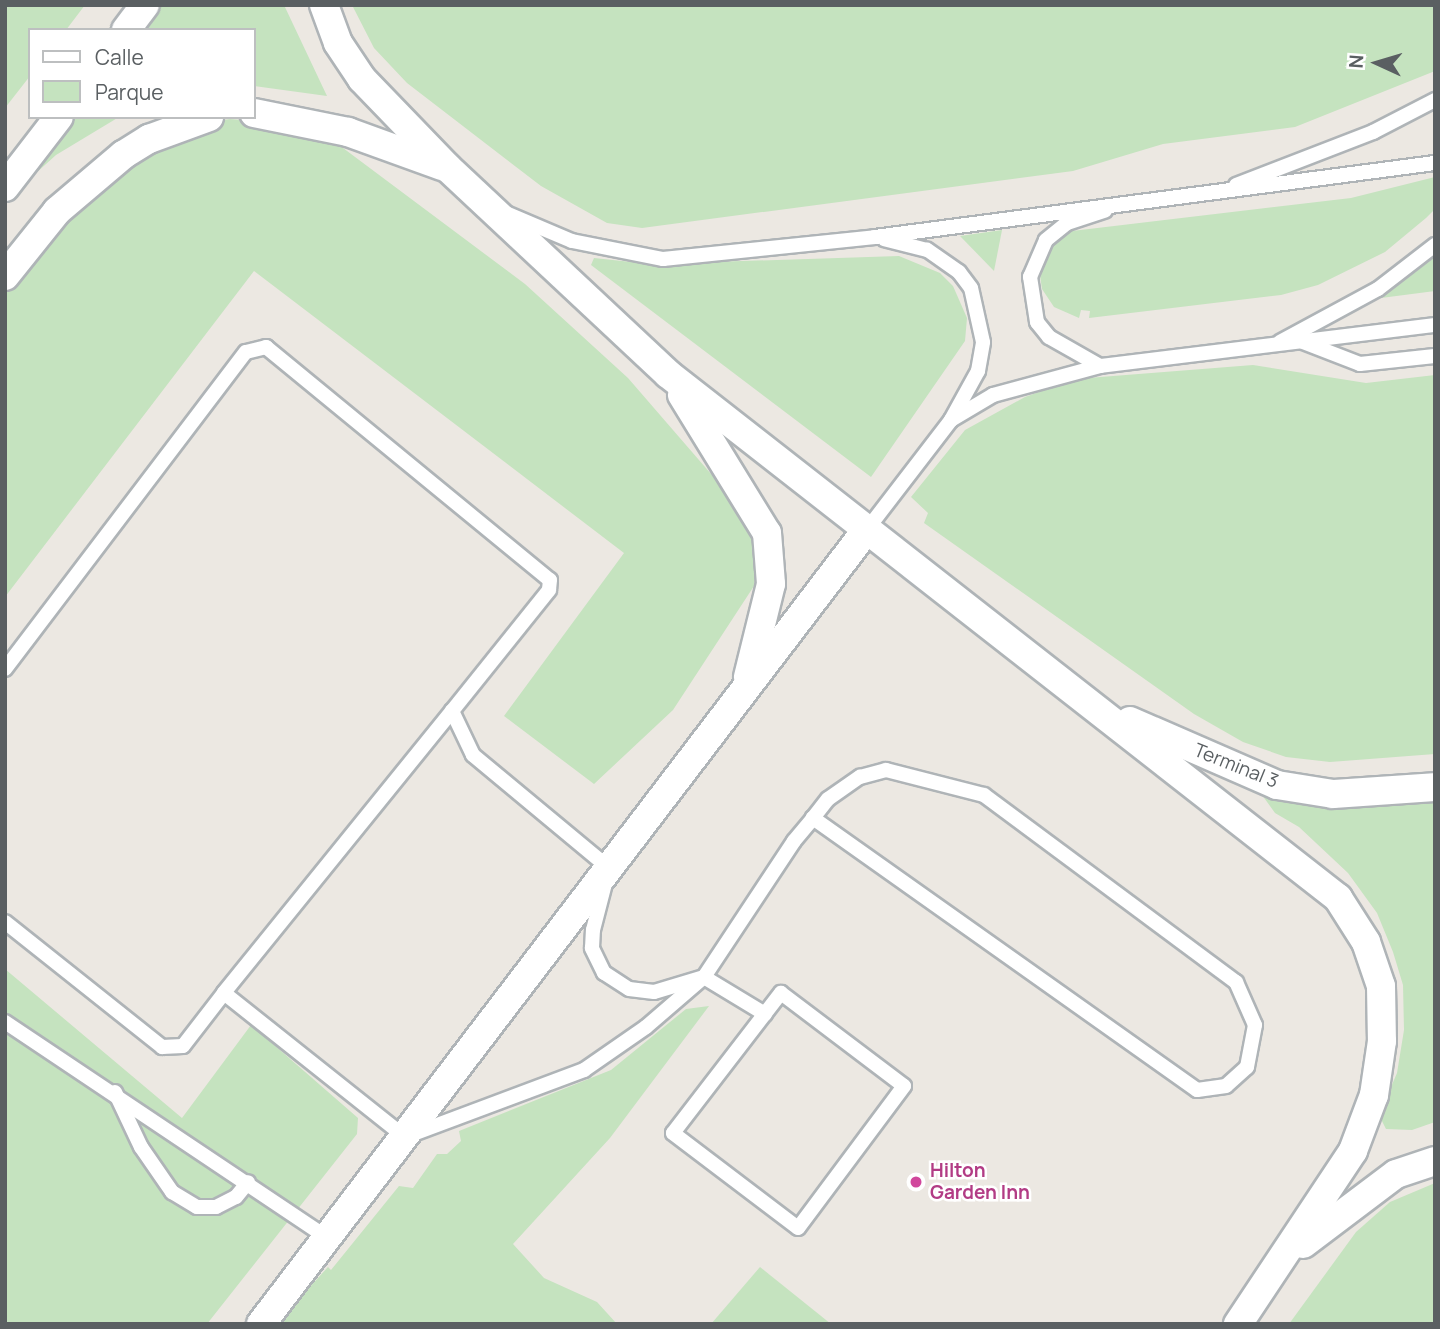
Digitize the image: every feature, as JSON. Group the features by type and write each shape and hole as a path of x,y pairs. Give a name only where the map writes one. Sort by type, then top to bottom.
{"street":[{"path":"128,28 145,5"},
{"path":"324,5 338,43 362,79 448,168 668,374 865,532 1338,898 1366,942 1381,986 1382,1041 1374,1096 1353,1151 1287,1257 1238,1324"},
{"path":"256,113 348,132 448,168"},
{"path":"5,187 57,119"},
{"path":"5,275 57,211 123,155 149,139 204,119"},
{"path":"668,374 767,533 771,584 744,693"},
{"path":"261,1324 865,532"},
{"name":"Terminal 3","path":"1087,703 1277,785 1333,794 1435,787"},
{"path":"1287,1257 1396,1174 1435,1161"}],"lane":[{"path":"1215,193 1373,132 1435,100"},
{"path":"494,209 572,241 663,259 875,237 1150,198 1215,193 1435,163"},
{"path":"1100,366 1049,338 1037,322 1030,277 1035,257 1067,223 1150,198"},
{"path":"865,532 951,420 978,371 983,342 971,288 946,261 927,250 875,237"},
{"path":"1272,346 1378,289 1435,245"},
{"path":"951,420 993,395 1100,366 1435,325"},
{"path":"1303,342 1360,364 1435,356"},
{"path":"5,669 246,352 266,346 550,580 550,590 183,1046 162,1047 5,922"},
{"path":"452,711 473,755 609,868 593,930 592,948 604,973 629,989 654,992 704,977 765,1014"},
{"path":"225,993 405,1137 584,1070 646,1027 704,977 813,818 843,787 886,770 984,795 1236,982 1255,1025 1247,1068 1226,1086 1197,1090 813,818"},
{"path":"781,993 904,1086 798,1228 673,1133 765,1014 781,993"},
{"path":"5,1022 114,1091 328,1237"},
{"path":"114,1091 141,1147 172,1192 197,1207 216,1207 236,1196 248,1182"}],"green space":[{"path":"5,5 85,5 68,28 28,28 28,79 5,108"},
{"path":"146,5 284,5 327,96 256,86 256,28 129,28"},
{"path":"352,5 1435,5 1435,71 1295,127 1163,144 1073,171 642,228 607,223 541,186 407,83 374,48"},
{"path":"57,119 116,119 56,155 5,201 5,187"},
{"path":"230,119 266,122 335,142 525,284 628,378 763,534 754,586 673,710 594,784 504,716 624,553 254,271 5,597 5,293 62,217 116,170 211,122"},
{"path":"1435,177 1435,209 1426,218 1385,252 1318,285 1281,295 1089,318 1090,311 1081,310 1079,318 1054,307 1042,289 1039,269 1051,244 1072,231 1351,198"},
{"path":"1002,230 994,271 960,236"},
{"path":"899,256 940,273 953,286 967,318 965,341 871,477 591,265 594,258 650,264"},
{"path":"1435,257 1435,291 1381,298"},
{"path":"1253,365 1366,383 1435,375 1435,754 1330,762 1286,757 1243,742 1194,714 924,523 928,513 911,497 965,430 1025,397 1075,379"},
{"path":"1265,789 1435,792 1435,1122 1412,1130 1386,1129 1379,1115 1397,1073 1404,1030 1403,985 1393,952 1377,913 1348,873 1299,827 1275,813 1262,795"},
{"path":"5,969 182,1118 251,1025 358,1118 357,1134 207,1324 5,1324"},
{"path":"709,1006 610,1138 513,1244 544,1278 597,1302 617,1324 276,1324 328,1267 331,1270 399,1186 413,1188 437,1154 447,1154 461,1141 459,1131 611,1070 686,1009"},
{"path":"1435,1183 1435,1324 1289,1324 1356,1232 1390,1202"},
{"path":"760,1267 831,1324 711,1324"}],"place":[{"name":"Hilton Garden Inn","path":"916,1182"}]}
